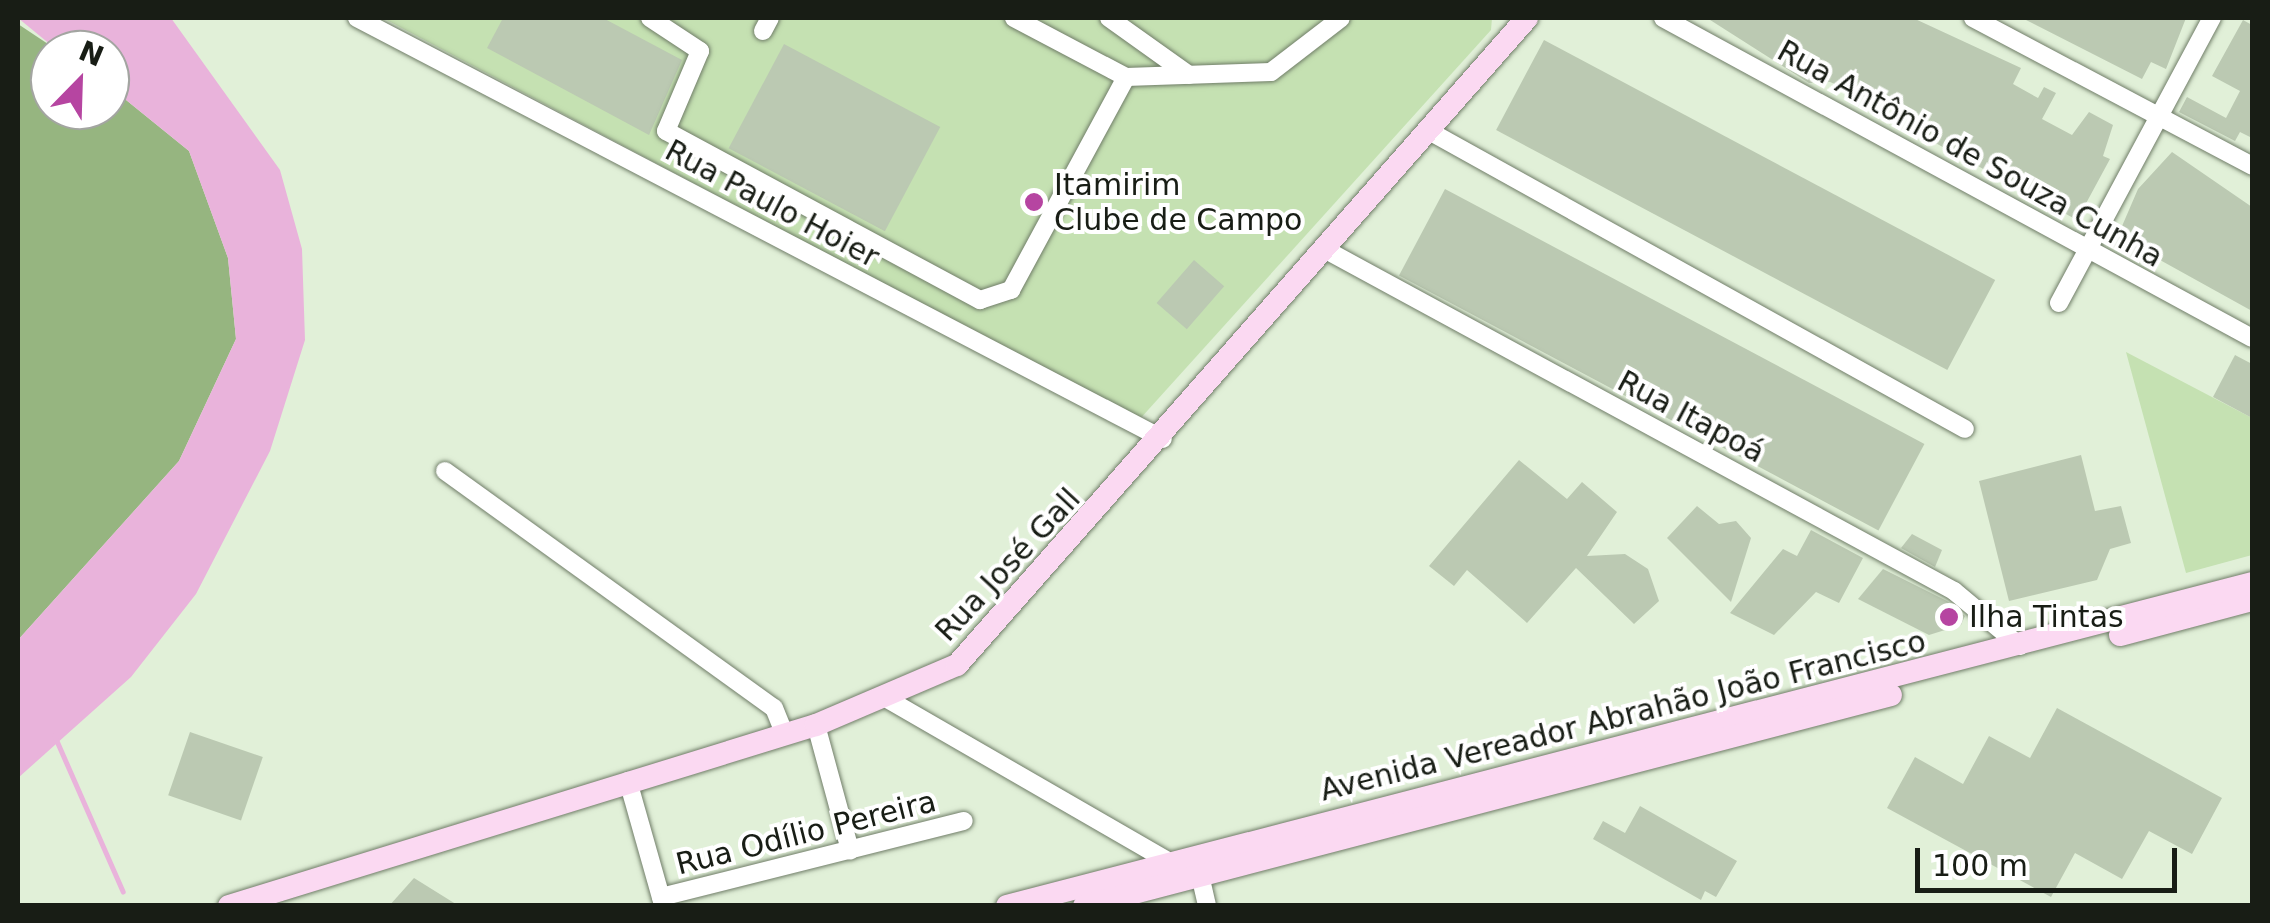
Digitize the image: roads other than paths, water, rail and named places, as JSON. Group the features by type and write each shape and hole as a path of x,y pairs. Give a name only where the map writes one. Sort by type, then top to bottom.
{"main road":[{"name":"Rua José Gall","path":"229,906 889,700 985,642 1429,132 1517,22"},
{"name":"Avenida Vereador Abrahão João Francisco","path":"1008,906 2252,583"},
{"name":"Avenida Vereador Abrahão João Francisco","path":"1084,906 2252,600"}],"street":[{"name":"Rua Paulo Hoier","path":"357,18 1163,439"},
{"path":"650,18 700,51 666,132 980,300 1011,290 1126,78"},
{"path":"1014,18 1126,78 1271,72 1341,18"},
{"path":"1109,18 1189,74"},
{"name":"Rua Antônio de Souza Cunha","path":"1663,18 2252,338"},
{"path":"1973,18 2252,166"},
{"path":"2060,303 2212,18"},
{"path":"1429,132 1966,429"},
{"name":"Rua Itapoá","path":"1326,250 1954,591 2020,646"},
{"path":"445,471 774,708 785,734"},
{"path":"889,700 1171,863"},
{"path":"816,725 850,850"},
{"path":"628,781 662,901"},
{"name":"Rua Odílio Pereira","path":"662,901 964,822"},
{"path":"1200,875 1207,906"}],"waterway":[{"path":"54,735 123,892"}],"place":[{"name":"Itamirim Clube de Campo","path":"1034,202"},
{"name":"Ilha Tintas","path":"1949,617"}]}
